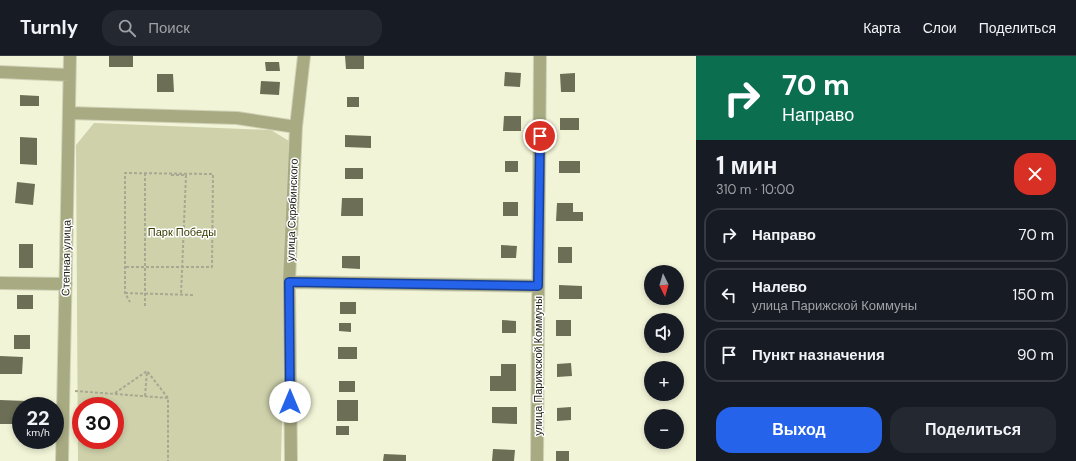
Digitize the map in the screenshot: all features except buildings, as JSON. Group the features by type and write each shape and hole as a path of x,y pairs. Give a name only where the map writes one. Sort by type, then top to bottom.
{"street":[{"name":"Степная улица","path":"62,461 70,56"},
{"name":"улица Скрябинского","path":"291,461 289,282 296,127 304,56"},
{"name":"улица Парижской Коммуны","path":"537,461 540,56"},
{"path":"0,72 69,75"},
{"path":"69,113 237,118 296,127"},
{"path":"289,282 538,286"},
{"path":"0,283 66,284"}],"path":[{"path":"126,267 212,267 213,174 125,173 125,292 130,302"},
{"path":"144,173 145,307"},
{"path":"144,173 186,175 181,295"},
{"path":"125,292 194,295"},
{"path":"114,394 147,371"},
{"path":"145,396 147,371"},
{"path":"147,371 168,398 168,461"},
{"path":"64,390 168,398"}],"green space":[{"name":"Парк Победы","path":"94,123 271,130 289,141 281,461 78,461 78,449 124,449 124,397 78,397 76,145"}],"route":[{"path":"290,402 289,282 538,286 540,136"}]}
